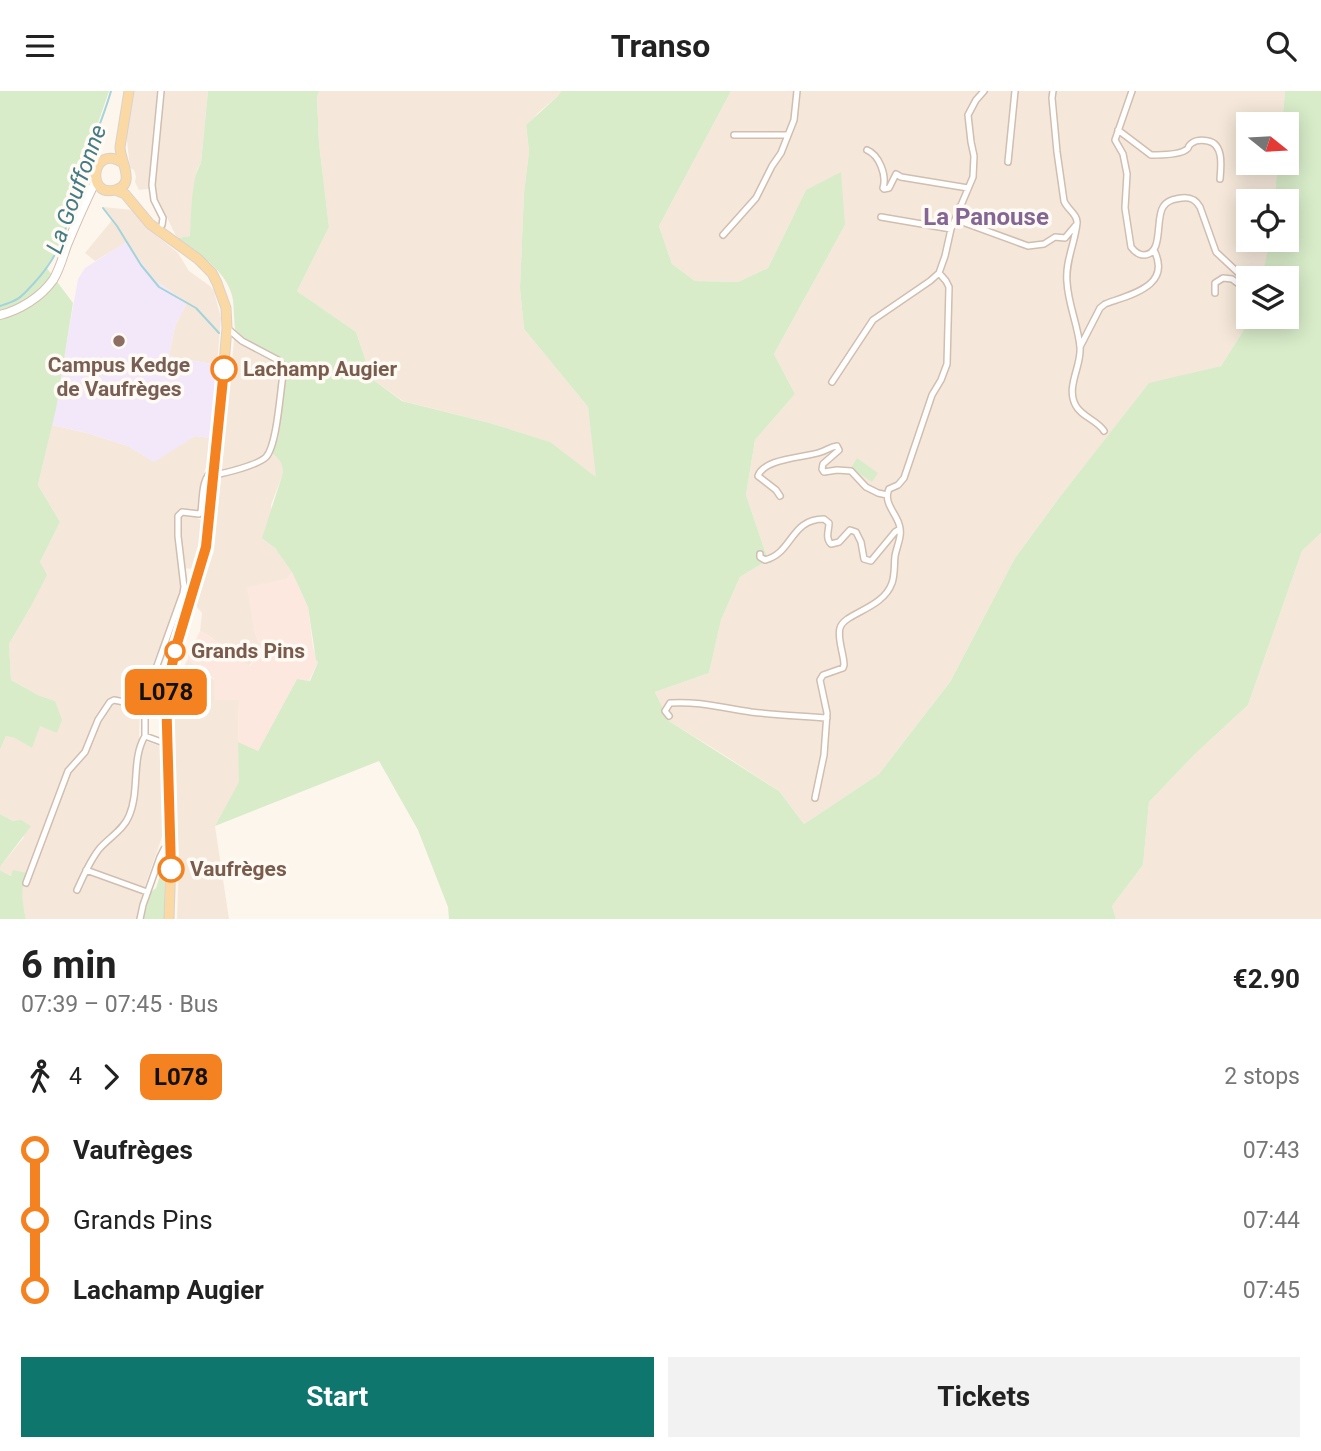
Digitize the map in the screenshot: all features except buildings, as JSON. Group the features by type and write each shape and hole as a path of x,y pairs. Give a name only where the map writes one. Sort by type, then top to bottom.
{"main road":[{"path":"110,158 128,91"},
{"path":"115,190 126,181 127,172 122,163 120,147 128,91"},
{"path":"122,163 110,158 102,162 97,166 96,180 104,189 125,194 142,215 198,258 212,273 226,308 227,328 206,547 176,647 166,692 171,884 169,919"},
{"path":"126,181 160,227"}],"street":[{"path":"160,227 163,218 154,200 152,185 161,91"},
{"path":"723,235 756,198 764,179 785,145 796,113 797,91"},
{"path":"832,382 873,320 939,273 951,229 973,177 968,115 984,91"},
{"path":"1008,162 1015,91"},
{"path":"1053,91 1064,201 1066,207 1077,217 1066,282 1080,347"},
{"path":"1132,91 1115,140 1123,154 1127,174 1125,208 1129,241 1134,251 1144,255 1154,250 1160,213 1164,205 1174,199 1190,198 1200,207 1216,252 1236,273"},
{"path":"1118,130 1151,155 1182,152 1192,143 1202,140 1212,142 1220,152 1220,179"},
{"path":"734,135 788,135"},
{"path":"867,150 873,153 884,174 884,189 889,188 896,174 968,188"},
{"path":"0,315 33,299 52,281 96,180"},
{"path":"88,200 104,189"},
{"path":"960,207 965,223 1028,246 1044,244 1055,237 1065,238 1077,223"},
{"path":"881,217 951,229"},
{"path":"1104,431 1100,425 1081,413 1073,399 1072,390 1080,347 1100,308 1141,290 1155,279 1159,259 1154,250"},
{"path":"815,798 823,764 827,718 820,680 844,666 839,634 842,623 878,601 891,586 900,529 887,495 889,489 904,478 932,395 947,364 949,288 939,273"},
{"path":"1215,293 1215,283 1223,278 1236,282"},
{"path":"77,890 102,846 129,818 134,802 138,756 145,736 144,706 184,587 178,516 182,512 199,515 209,472 255,463 267,456 273,442 283,375 282,365 278,360 242,341 227,328"},
{"path":"780,496 758,476 760,470 779,461 824,452 831,446 837,446 839,450 823,464 824,471 851,471 866,487 887,495"},
{"path":"760,554 765,560 774,558 794,533 812,520 824,519 829,523 827,539 831,544 835,544 850,530 856,531 864,559 871,561 895,531 900,529"},
{"path":"26,883 68,771 85,752 97,720 114,700 144,706"},
{"path":"669,716 665,711 666,707 670,703 678,702 827,718"},
{"path":"145,736 167,744"},
{"path":"140,919 160,857 170,844"},
{"path":"86,870 147,892"}],"shaded area":[{"path":"132,91 208,91 190,236 177,238 155,188 139,190 135,182 134,170 130,168 127,141"},
{"path":"319,91 561,91 526,126 529,151 524,193 520,288 524,329 588,407 597,478 549,442 490,423 403,401 372,379 356,332 297,291 329,227 319,143"},
{"path":"731,91 1285,91 1283,112 1236,112 1236,175 1277,175 1275,189 1236,189 1236,252 1268,252 1265,266 1236,266 1236,329 1244,329 1221,366 1149,384 1015,558 950,682 879,774 804,824 779,791 669,721 655,692 709,673 721,620 740,577 768,560 746,495 755,440 795,394 774,354 845,225 806,190 768,268 738,282 695,281 672,264 659,226"},
{"path":"103,207 133,210 150,230 178,253 189,271 214,291 221,318 217,365 169,356 175,326 187,303 148,273 127,242 95,261 85,253 113,219"},
{"name":"Campus Kedge de Vaufrèges","path":"126,242 155,280 187,303 175,326 169,356 217,365 210,438 195,436 154,462 128,446 52,425 78,279 85,268"},
{"path":"235,329 244,338 282,358 287,370 278,439 272,453 282,462 282,476 271,505 275,548 293,572 254,629 261,650 249,666 234,658 211,637 200,631 202,613 196,606 214,551"},
{"path":"52,425 128,446 153,461 195,436 210,438 208,460 200,487 198,519 203,520 197,559 193,569 181,568 183,588 138,702 139,739 160,746 163,820 162,837 137,919 26,919 21,899 23,882 0,870 24,837 13,821 0,814 0,750 6,736 15,738 40,726 55,701 11,680 9,644 30,608 40,562 60,522 38,485"},
{"path":"1321,533 1321,919 1116,919 1112,906 1143,865 1149,802 1248,705 1302,551"},
{"path":"292,572 308,607 313,647 318,662 309,681 297,679 258,751 238,742 239,700 215,700 214,679 188,659 188,656 200,631 211,637 234,658 250,666 261,650 254,629 247,587 286,579"},
{"path":"188,659 239,700 240,782 215,826 229,919 177,919 179,861 172,703 176,680"}],"green space":[{"path":"0,91 109,91 85,155 65,230 46,267 73,303 56,409 38,485 60,522 40,562 47,575 9,644 11,680 55,701 62,720 57,733 40,726 32,748 6,736 0,750"},
{"path":"208,91 319,91 319,143 329,227 297,291 356,332 372,379 402,401 490,423 550,442 596,477 588,407 524,329 520,288 524,193 529,151 526,125 561,91 731,91 659,226 672,264 695,281 738,282 768,268 806,190 841,172 845,225 774,354 795,394 755,440 746,495 768,560 740,577 721,620 709,673 655,692 669,721 779,791 804,824 879,774 950,682 1015,558 1149,383 1221,366 1244,329 1299,329 1299,266 1265,266 1267,252 1299,252 1299,189 1275,189 1277,175 1299,175 1299,112 1283,112 1285,91 1321,91 1321,533 1302,551 1248,705 1149,802 1143,865 1112,906 1116,919 449,919 448,907 418,830 379,761 215,826 239,782 238,742 258,751 297,679 310,681 318,662 308,607 292,572 275,548 262,538 282,476 281,463 272,453 278,439 287,370 282,358 244,338 235,329 233,300 225,280 203,257 177,238 190,236 193,188 201,163"},
{"path":"857,458 878,473 872,482 851,468"},
{"path":"0,814 31,826 0,867"},
{"path":"165,860 164,919 143,919 151,892 156,888"},
{"path":"0,870 11,876 13,870 27,873 22,896 26,919 0,919"}],"waterway":[{"name":"La Gouffonne","path":"0,306 23,295 54,256 65,231 111,91"},
{"path":"103,208 159,287 196,308 219,333"}],"bus line":[{"name":"L078","path":"171,869 166,692 176,647 206,547 224,369"}],"place":[{"name":"Campus Kedge de Vaufrèges","path":"119,341"},
{"name":"Lachamp Augier","path":"224,369"},
{"name":"Grands Pins","path":"175,651"},
{"name":"Vaufrèges","path":"171,869"}],"district":[{"name":"La Panouse","path":"986,217"}]}
